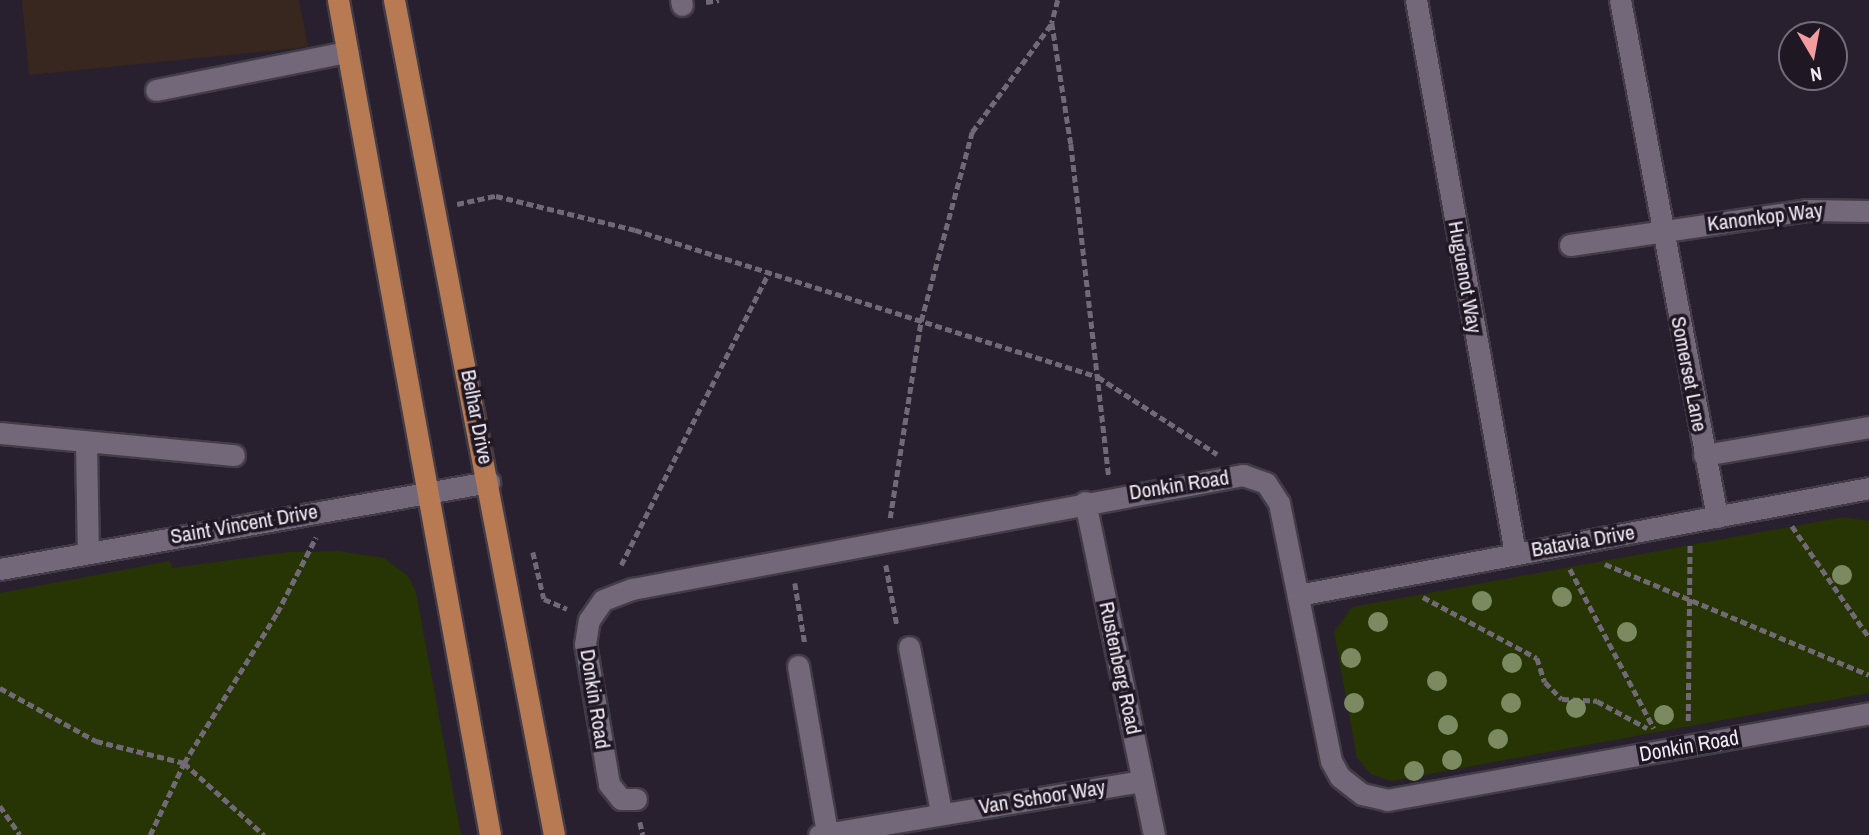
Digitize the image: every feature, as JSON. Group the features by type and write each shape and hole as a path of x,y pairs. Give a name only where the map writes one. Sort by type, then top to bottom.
{"main road":[{"path":"338,0 490,835"},
{"name":"Belhar Drive","path":"394,0 489,482 554,835"}],"street":[{"name":"Huguenot Way","path":"1416,0 1515,553"},
{"name":"Somerset Lane","path":"1620,0 1661,231 1717,517"},
{"path":"156,90 347,52"},
{"name":"Kanonkop Way","path":"1661,231 1806,210 1869,211"},
{"path":"1570,245 1661,231"},
{"path":"1704,455 1869,427"},
{"path":"0,433 234,455"},
{"path":"86,442 88,552"},
{"name":"Donkin Road","path":"636,799 621,799 609,784 584,644 597,607 632,589 1112,496 1252,476 1271,487 1279,503 1331,761 1340,777 1362,794 1387,800 1869,713"},
{"name":"Saint Vincent Drive","path":"0,569 489,482"},
{"name":"Batavia Drive","path":"1298,595 1515,553 1589,551 1686,522 1869,488"},
{"name":"Rustenberg Road","path":"1085,502 1154,835"},
{"path":"909,647 941,812"},
{"name":"Van Schoor Way","path":"798,666 823,834 906,828 941,812 1143,781"}],"path":[{"path":"909,647 899,634 886,565 886,540 921,321 972,132 1052,23 1058,0"},
{"path":"1052,23 1112,496"},
{"path":"436,208 496,196 635,230 1098,377 1252,476"},
{"path":"533,552 544,599 597,607 769,272"},
{"path":"1784,504 1788,521 1869,637"},
{"path":"150,835 184,763 277,613 326,510"},
{"path":"1686,522 1690,599 1689,747"},
{"path":"1413,573 1416,593 1537,658 1545,682 1562,699 1597,701 1657,733 1570,569 1569,565 1589,551 1690,599 1869,675"},
{"path":"790,558 806,654 798,666"},
{"path":"0,688 96,741 184,763 264,835"},
{"path":"0,806 20,835"}],"shaded area":[{"path":"22,0 299,0 308,47 29,75"}],"green space":[{"path":"1843,517 1869,521 1869,693 1391,781 1371,774 1357,758 1334,632 1352,607"},
{"path":"339,551 384,558 408,576 416,592 461,835 0,835 0,593 170,561 172,568 288,552"}]}
